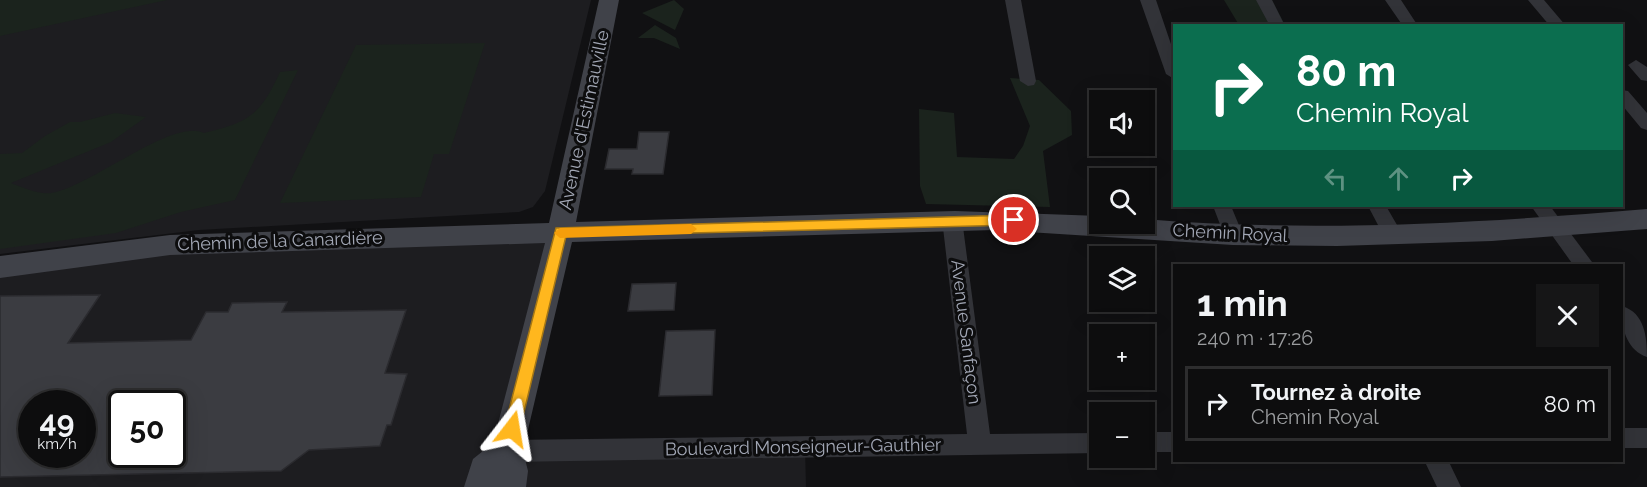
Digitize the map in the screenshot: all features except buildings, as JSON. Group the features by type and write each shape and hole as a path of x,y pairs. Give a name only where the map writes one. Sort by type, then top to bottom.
{"main road":[{"name":"Avenue d'Estimauville","path":"509,487 512,471 507,451 561,231 609,0"},
{"name":"Chemin Royal","path":"561,231 915,223 952,219 1034,220 1233,235 1394,237 1647,219"},
{"name":"Chemin de la Canardière","path":"0,267 170,245 561,231"},
{"path":"482,487 485,470 507,451"}],"street":[{"path":"1013,0 1028,81"},
{"path":"1148,0 1173,71"},
{"path":"1264,0 1277,24"},
{"path":"1393,0 1410,24"},
{"path":"1536,0 1557,24"},
{"path":"1623,96 1647,124"},
{"path":"1222,207 1233,235"},
{"path":"1378,207 1394,237"},
{"path":"1541,207 1583,264"},
{"name":"Avenue Sanfaçon","path":"952,219 980,445"},
{"path":"1623,315 1647,348"},
{"path":"1623,438 1647,438"},
{"path":"1155,442 1173,442"},
{"name":"Boulevard Monseigneur-Gauthier","path":"507,451 1089,443"},
{"path":"1437,462 1449,487"}],"shaded area":[{"path":"0,0 591,0 545,191 533,207 519,212 199,230 0,254"},
{"path":"0,0 167,0 0,36"},
{"path":"674,0 684,9 675,30 642,13"},
{"path":"1224,0 1272,0 1284,24 1238,24"},
{"path":"655,25 676,38 680,49 654,38 638,38"},
{"path":"485,43 449,154 434,154 421,197 280,203 356,45"},
{"path":"298,70 235,200 181,212 116,233 0,249 0,154 22,153 45,136 70,122 80,122 115,113 146,117 111,142 11,183 36,192 51,193 87,179 152,143 172,135 190,131 204,133 243,120 252,115 266,98 280,72"},
{"path":"1010,78 1039,80 1071,111 1072,135 1043,151 1050,207 926,204 920,186 919,109 954,113 957,157 1014,159 1023,146 1030,126"},
{"path":"561,231 508,450 805,447 806,487 0,487 0,267 170,245"}],"slow traffic":[{"path":"560,233 561,231 691,229"}],"route":[{"path":"512,429 561,231 915,223 952,219 1014,220"}]}
